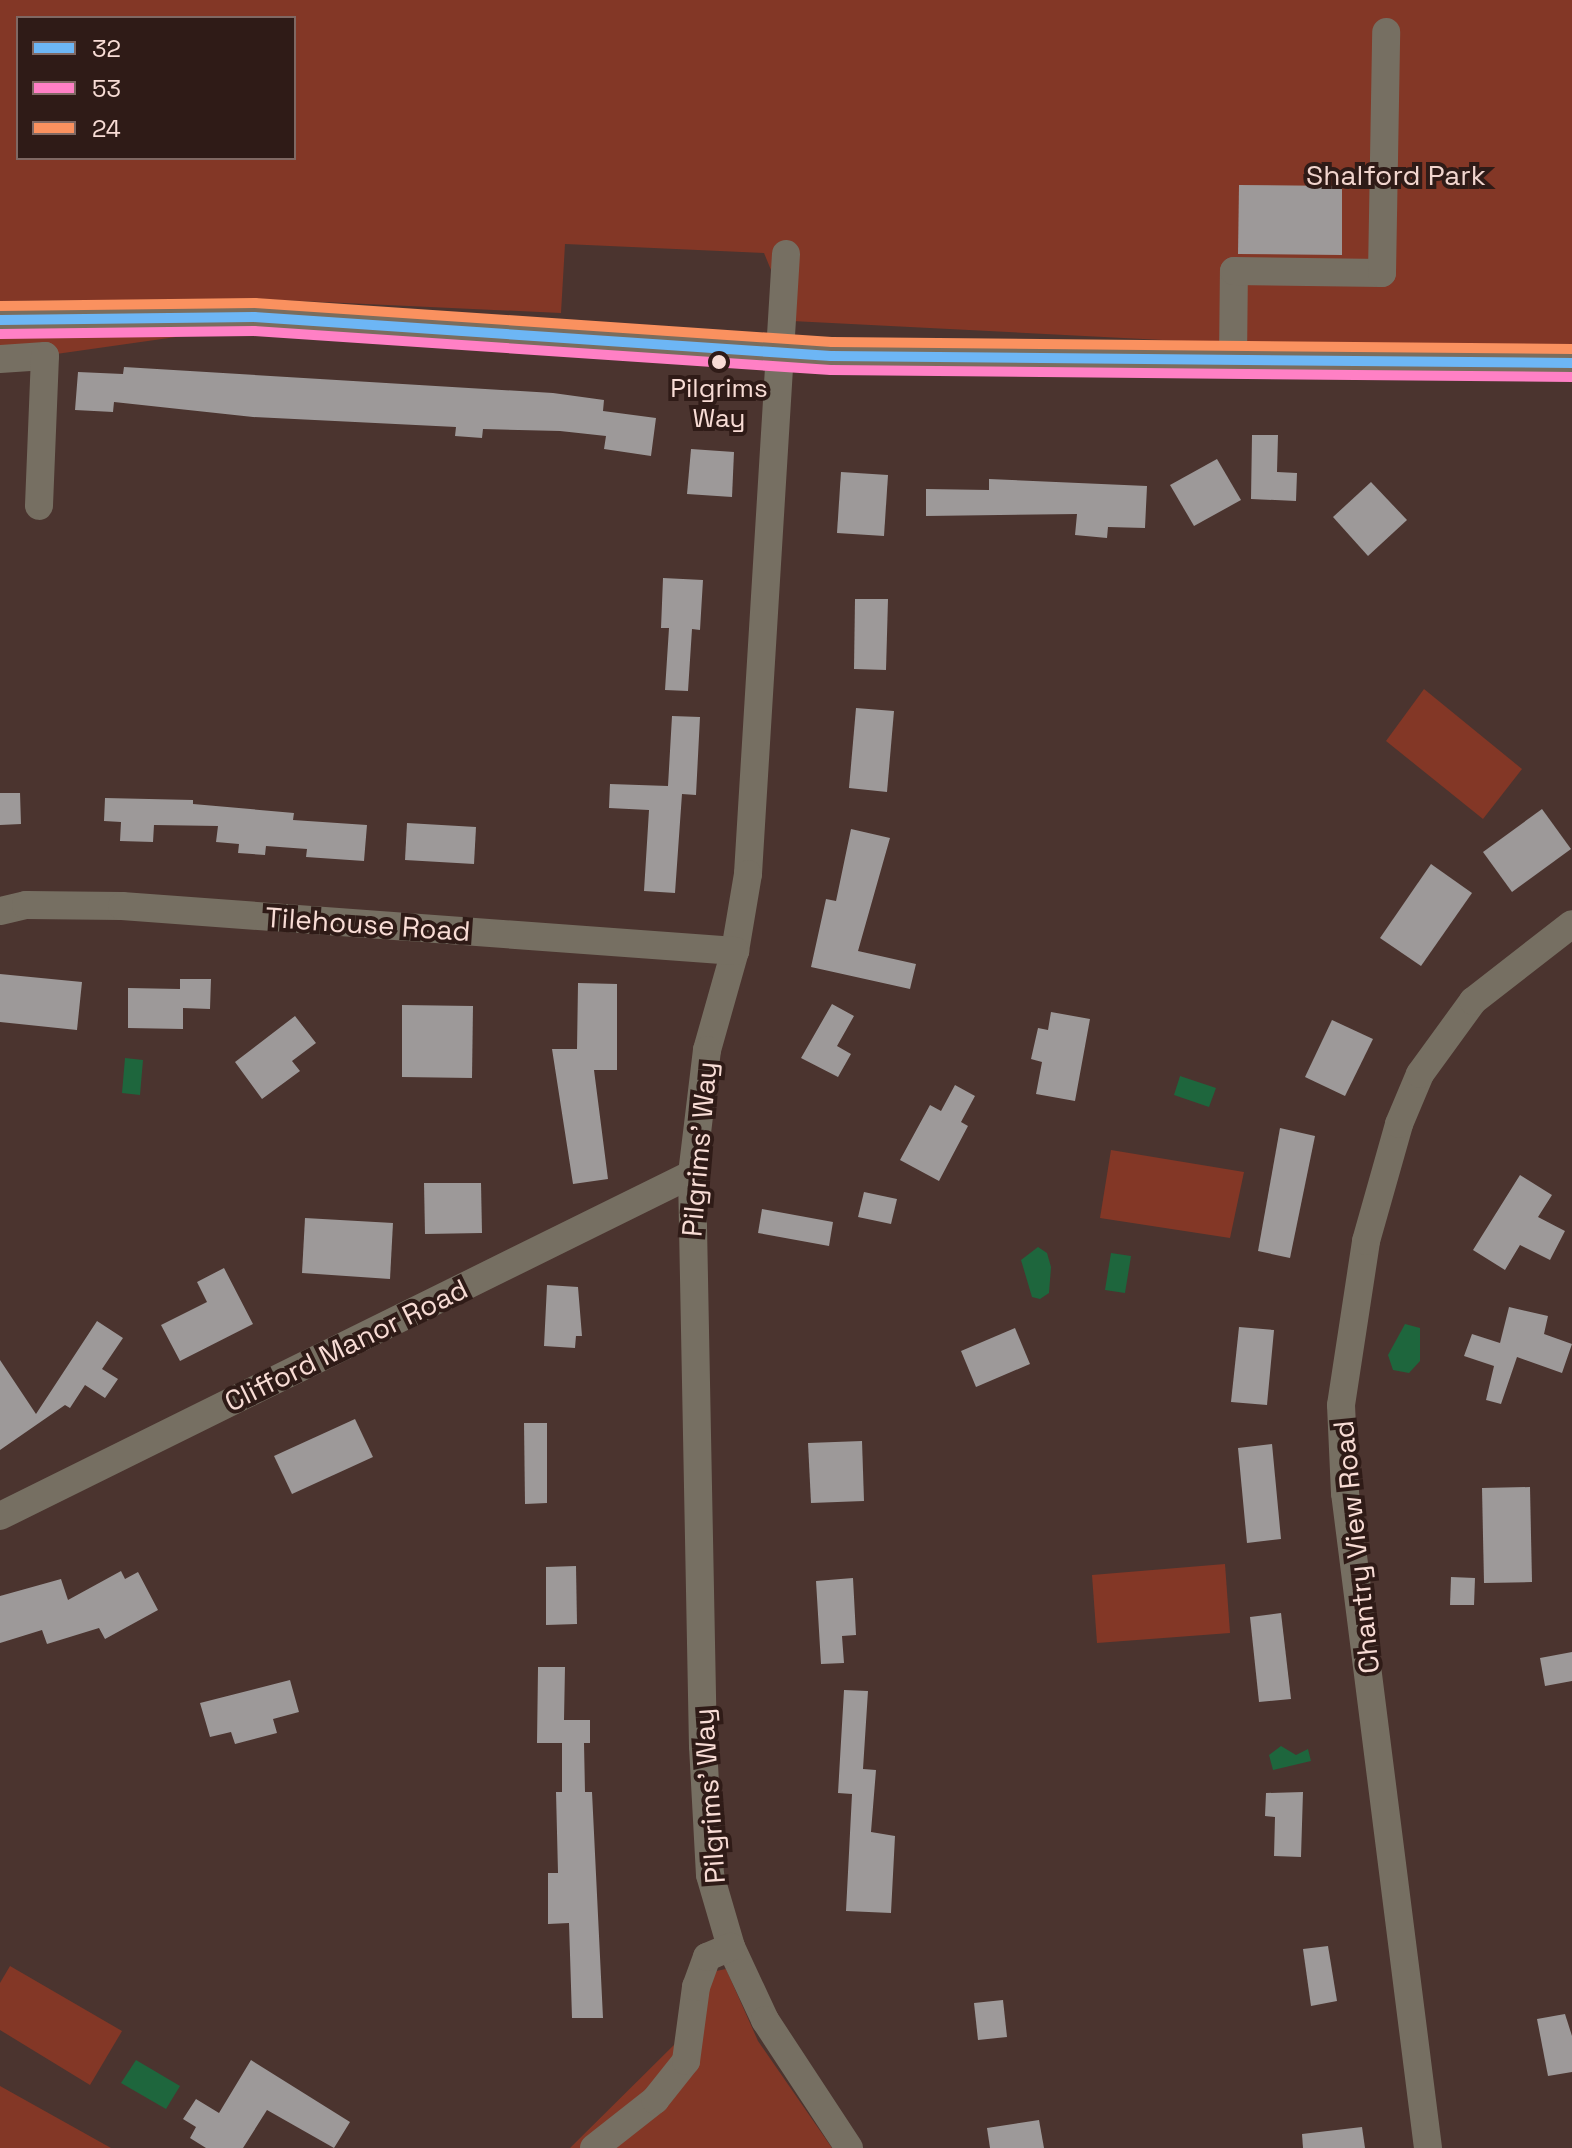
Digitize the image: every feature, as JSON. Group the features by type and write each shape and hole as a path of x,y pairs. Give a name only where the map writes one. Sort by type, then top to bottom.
{"main road":[{"path":"0,320 254,317 778,354 1572,363"}],"street":[{"path":"1233,360 1234,271 1382,273 1386,32"},
{"name":"Pilgrims' Way","path":"786,254 756,786 735,951 707,1050 692,1174 703,1746 710,1875 735,1958 772,2032 849,2148"},
{"path":"0,359 45,356 39,506"},
{"name":"Tilehouse Road","path":"0,911 26,905 122,906 735,951"},
{"name":"Chantry View Road","path":"1428,2148 1345,1493 1341,1405 1366,1241 1399,1124 1420,1074 1473,1001 1572,924"},
{"name":"Clifford Manor Road","path":"0,1516 692,1174"},
{"path":"594,2148 655,2100 686,2061 696,1987 707,1957 735,1958"}],"green space":[{"name":"Shalford Park","path":"0,0 1572,0 1572,348 1221,343 792,321 764,253 565,244 561,313 259,299 0,301"},
{"path":"204,333 0,362 0,336"},
{"path":"1424,689 1522,769 1483,819 1386,741"},
{"path":"1111,1150 1244,1172 1230,1238 1100,1218"},
{"path":"1225,1564 1230,1633 1097,1643 1092,1575"},
{"path":"10,1966 122,2031 90,2085 0,2030 0,1983"},
{"path":"726,1969 758,2041 832,2148 570,2148 683,2036 706,1973"},
{"path":"0,2086 111,2148 0,2148"}],"shaded area":[{"path":"125,1058 143,1060 140,1095 122,1093"},
{"path":"1180,1076 1216,1088 1209,1107 1174,1095"},
{"path":"1038,1247 1047,1253 1051,1267 1049,1293 1040,1299 1032,1297 1021,1260"},
{"path":"1111,1253 1131,1256 1125,1293 1105,1290"},
{"path":"1405,1324 1420,1328 1420,1361 1409,1373 1393,1370 1388,1355"},
{"path":"1281,1746 1296,1755 1308,1749 1311,1761 1273,1770 1269,1755"},
{"path":"136,2060 180,2086 166,2109 121,2083"}],"building":[{"path":"1239,185 1342,186 1342,255 1238,254"},
{"path":"124,367 553,393 604,400 603,411 656,418 651,456 604,449 606,436 560,431 483,429 482,438 455,436 456,427 253,417 114,402 113,412 75,410 78,372 123,374"},
{"path":"1252,435 1278,435 1277,472 1297,473 1296,501 1251,499"},
{"path":"691,449 734,452 732,497 687,494"},
{"path":"1217,459 1241,500 1194,526 1170,485"},
{"path":"841,472 888,475 884,536 837,533"},
{"path":"989,479 1147,486 1145,528 1108,527 1107,538 1075,535 1077,514 926,516 926,489 989,490"},
{"path":"1371,482 1407,520 1368,556 1333,517"},
{"path":"663,578 703,580 700,630 692,629 688,691 665,690 669,628 661,628"},
{"path":"855,599 888,599 886,670 854,669"},
{"path":"856,708 894,711 887,792 849,788"},
{"path":"672,716 700,717 696,795 682,794 675,893 644,891 649,810 609,808 610,784 668,786"},
{"path":"0,793 20,793 21,824 0,825"},
{"path":"105,798 193,800 193,804 294,813 293,820 367,825 364,861 306,857 307,849 266,846 265,855 238,853 239,844 216,842 218,826 154,825 153,842 120,841 121,822 104,821"},
{"path":"1542,809 1571,849 1512,892 1483,852"},
{"path":"407,823 476,827 474,864 405,860"},
{"path":"851,829 890,838 858,951 916,964 910,989 811,967 826,899 836,901"},
{"path":"1431,864 1472,893 1421,966 1380,938"},
{"path":"0,974 82,982 77,1030 0,1022"},
{"path":"180,979 211,979 210,1009 183,1008 183,1029 128,1028 128,988 180,989"},
{"path":"578,983 617,984 617,1070 594,1070 608,1179 573,1184 552,1049 577,1049"},
{"path":"832,1004 854,1016 837,1046 851,1054 838,1077 801,1058"},
{"path":"402,1005 473,1006 472,1078 402,1077"},
{"path":"1051,1012 1090,1019 1075,1101 1036,1094 1042,1062 1031,1059 1038,1028 1048,1030"},
{"path":"295,1016 316,1043 292,1061 300,1071 262,1099 235,1062"},
{"path":"1332,1020 1373,1039 1345,1096 1305,1077"},
{"path":"955,1085 975,1096 961,1122 968,1126 939,1181 900,1160 930,1105 941,1111"},
{"path":"1280,1128 1315,1136 1290,1258 1258,1251"},
{"path":"1520,1175 1552,1195 1538,1217 1565,1231 1550,1260 1520,1245 1505,1270 1473,1250"},
{"path":"424,1183 481,1183 482,1233 425,1234"},
{"path":"864,1192 897,1199 891,1224 858,1217"},
{"path":"762,1209 833,1222 829,1246 758,1233"},
{"path":"305,1218 393,1223 390,1279 302,1273"},
{"path":"224,1268 253,1324 180,1361 161,1325 207,1302 197,1282"},
{"path":"547,1285 578,1287 582,1336 576,1336 575,1348 544,1346"},
{"path":"1509,1307 1548,1316 1544,1334 1572,1344 1562,1373 1517,1357 1501,1404 1486,1400 1494,1366 1464,1356 1472,1334 1500,1343"},
{"path":"97,1321 123,1338 102,1369 118,1379 105,1398 85,1385 70,1408 65,1405 0,1450 0,1360 36,1414"},
{"path":"1239,1327 1274,1330 1267,1405 1231,1402"},
{"path":"1015,1328 1030,1364 976,1387 961,1351"},
{"path":"355,1419 373,1457 292,1494 274,1456"},
{"path":"524,1423 547,1423 547,1503 525,1504"},
{"path":"862,1441 864,1501 811,1503 808,1443"},
{"path":"1272,1444 1281,1539 1247,1543 1238,1448"},
{"path":"1530,1487 1532,1582 1484,1583 1482,1488"},
{"path":"576,1566 577,1624 546,1625 546,1567"},
{"path":"121,1571 125,1579 138,1572 158,1610 105,1639 99,1628 47,1644 42,1630 0,1643 0,1596 61,1579 68,1600"},
{"path":"1451,1577 1475,1578 1474,1605 1450,1605"},
{"path":"853,1578 856,1635 842,1636 844,1663 821,1664 816,1581"},
{"path":"1281,1613 1291,1699 1259,1702 1250,1617"},
{"path":"1572,1652 1572,1681 1545,1686 1540,1658"},
{"path":"538,1667 565,1667 564,1720 590,1720 590,1743 584,1743 585,1792 592,1792 603,2018 572,2018 569,1923 548,1924 548,1873 558,1873 556,1792 562,1792 562,1743 537,1743"},
{"path":"290,1680 299,1712 273,1719 277,1733 235,1744 231,1732 210,1737 200,1703"},
{"path":"844,1690 868,1691 863,1769 876,1770 871,1832 895,1836 891,1913 846,1911 852,1794 838,1793"},
{"path":"1303,1792 1301,1857 1274,1856 1275,1817 1265,1816 1266,1793"},
{"path":"1328,1946 1337,2001 1311,2006 1303,1949"},
{"path":"1003,2000 1007,2037 978,2040 974,2003"},
{"path":"1565,2014 1572,2036 1572,2072 1548,2076 1537,2019"},
{"path":"251,2060 350,2122 334,2148 267,2110 243,2148 206,2148 190,2138 196,2127 183,2119 196,2099 219,2113"},
{"path":"1039,2120 1044,2148 990,2148 987,2128"},
{"path":"1362,2127 1365,2148 1303,2148 1302,2134"}],"transit line":[{"name":"24","path":"0,306 255,303 832,342 1572,349"},
{"name":"32","path":"0,320 254,317 831,356 1572,363"},
{"name":"53","path":"0,334 254,331 831,370 1572,377"}],"place":[{"name":"Pilgrims Way","path":"719,362"}]}
